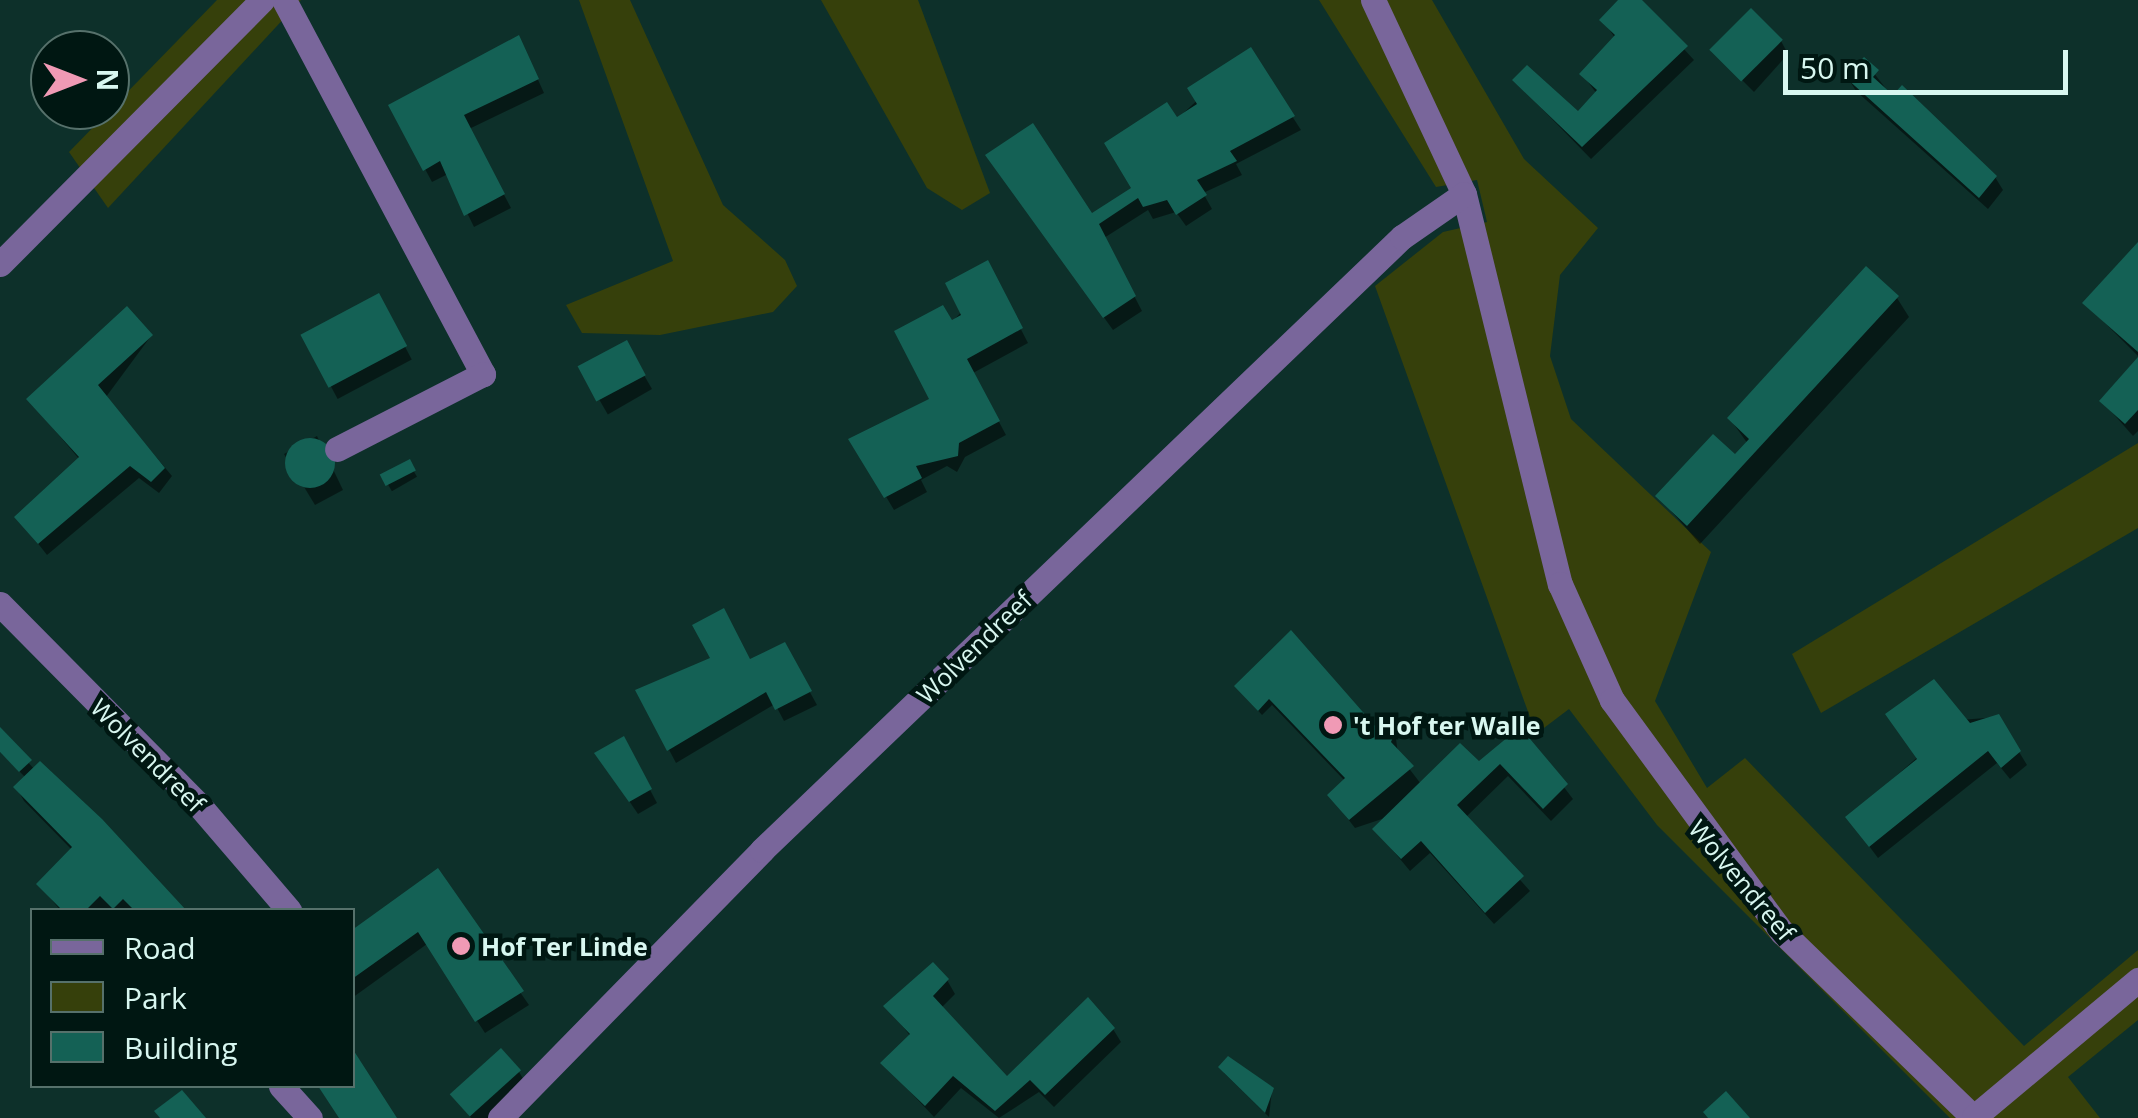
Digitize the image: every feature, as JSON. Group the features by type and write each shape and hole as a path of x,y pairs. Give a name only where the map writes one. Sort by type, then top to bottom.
{"street":[{"path":"0,264 262,0"},
{"path":"284,0 483,374 337,450"},
{"name":"Wolvendreef","path":"1373,0 1464,194 1560,584 1612,700 1782,932 1974,1118 2138,980"},
{"name":"Wolvendreef","path":"500,1118 762,850 1388,250 1464,194"},
{"name":"Wolvendreef","path":"0,604 287,908"},
{"path":"283,1088 310,1118"}],"green space":[{"path":"217,0 301,0 108,208 69,152 90,130 130,130 130,89"},
{"path":"579,0 630,0 723,205 785,260 797,286 773,312 660,335 582,333 566,305 673,261"},
{"path":"821,0 918,0 990,193 962,210 927,188"},
{"path":"1319,0 1432,0 1524,159 1598,228 1560,275 1550,356 1571,419 1711,552 1655,701 1707,788 1745,758 2024,1046 2138,950 2138,1020 2068,1077 2100,1118 1950,1118 1657,825 1569,709 1536,734 1375,286 1443,232 1487,222 1477,180 1436,187"},
{"path":"2138,443 2138,528 1821,713 1792,654"}],"building":[{"path":"1618,0 1642,0 1688,46 1582,147 1512,80 1527,65 1578,111 1597,90 1579,74 1615,35 1599,20"},
{"path":"1751,8 1783,40 1741,82 1709,50"},
{"path":"519,35 539,79 464,115 505,194 464,216 440,161 423,171 388,105"},
{"path":"1251,47 1295,116 1230,151 1237,161 1197,180 1207,195 1176,215 1167,200 1143,207 1138,198 1099,224 1136,296 1103,318 985,155 1033,123 1092,213 1131,188 1104,143 1167,102 1177,117 1197,104 1187,88"},
{"path":"1864,57 1879,70 1873,77 1893,95 1902,85 1997,176 1979,198 1845,77"},
{"path":"2138,242 2138,352 2082,303"},
{"path":"988,260 1023,328 967,359 1000,421 959,443 958,456 916,466 922,478 884,498 848,439 929,399 894,331 943,305 952,320 961,315 945,283"},
{"path":"1866,266 1899,296 1687,526 1655,496 1713,434 1735,454 1749,439 1727,418"},
{"path":"379,293 407,346 329,388 300,335"},
{"path":"127,306 153,335 98,385 165,468 151,482 130,466 38,544 14,517 79,457 26,399"},
{"path":"627,340 646,375 596,402 578,366"},
{"path":"2138,357 2138,410 2125,424 2099,401"},
{"path":"310,438 328,445 335,463 328,481 310,488 292,481 285,463 292,445"},
{"path":"410,459 416,471 386,486 380,474"},
{"path":"724,608 750,659 785,642 812,691 775,710 766,692 667,751 635,690 710,658 692,625"},
{"name":"'t Hof ter Walle","path":"1291,630 1376,727 1397,728 1391,742 1414,766 1349,820 1327,795 1345,778 1269,699 1258,711 1234,686"},
{"path":"1934,679 1970,723 1999,714 2021,751 2001,768 1988,751 1869,847 1845,817 1917,759 1885,714"},
{"path":"0,727 32,760 19,772 0,752"},
{"path":"1520,727 1568,784 1543,809 1500,764 1457,805 1524,876 1485,913 1421,841 1401,859 1372,829 1460,743 1479,761"},
{"path":"624,736 652,789 629,802 594,753"},
{"path":"40,761 102,819 184,908 132,908 123,899 112,908 100,896 88,908 60,908 36,884 72,847 13,787"},
{"name":"Hof Ter Linde","path":"438,868 524,991 475,1022 418,932 355,977 355,928"},
{"path":"933,962 949,979 933,996 1007,1076 1088,997 1115,1028 1045,1095 1030,1080 995,1111 953,1076 925,1106 880,1063 910,1034 883,1006"},
{"path":"501,1048 521,1070 470,1116 450,1094"},
{"path":"355,1053 397,1118 339,1118 319,1088 355,1088"},
{"path":"1228,1056 1274,1088 1265,1113 1218,1067"},
{"path":"182,1090 206,1118 160,1118 154,1111"},
{"path":"1726,1091 1750,1118 1708,1118 1703,1112"}],"place":[{"name":"'t Hof ter Walle","path":"1333,725"},
{"name":"Hof Ter Linde","path":"461,946"}]}
